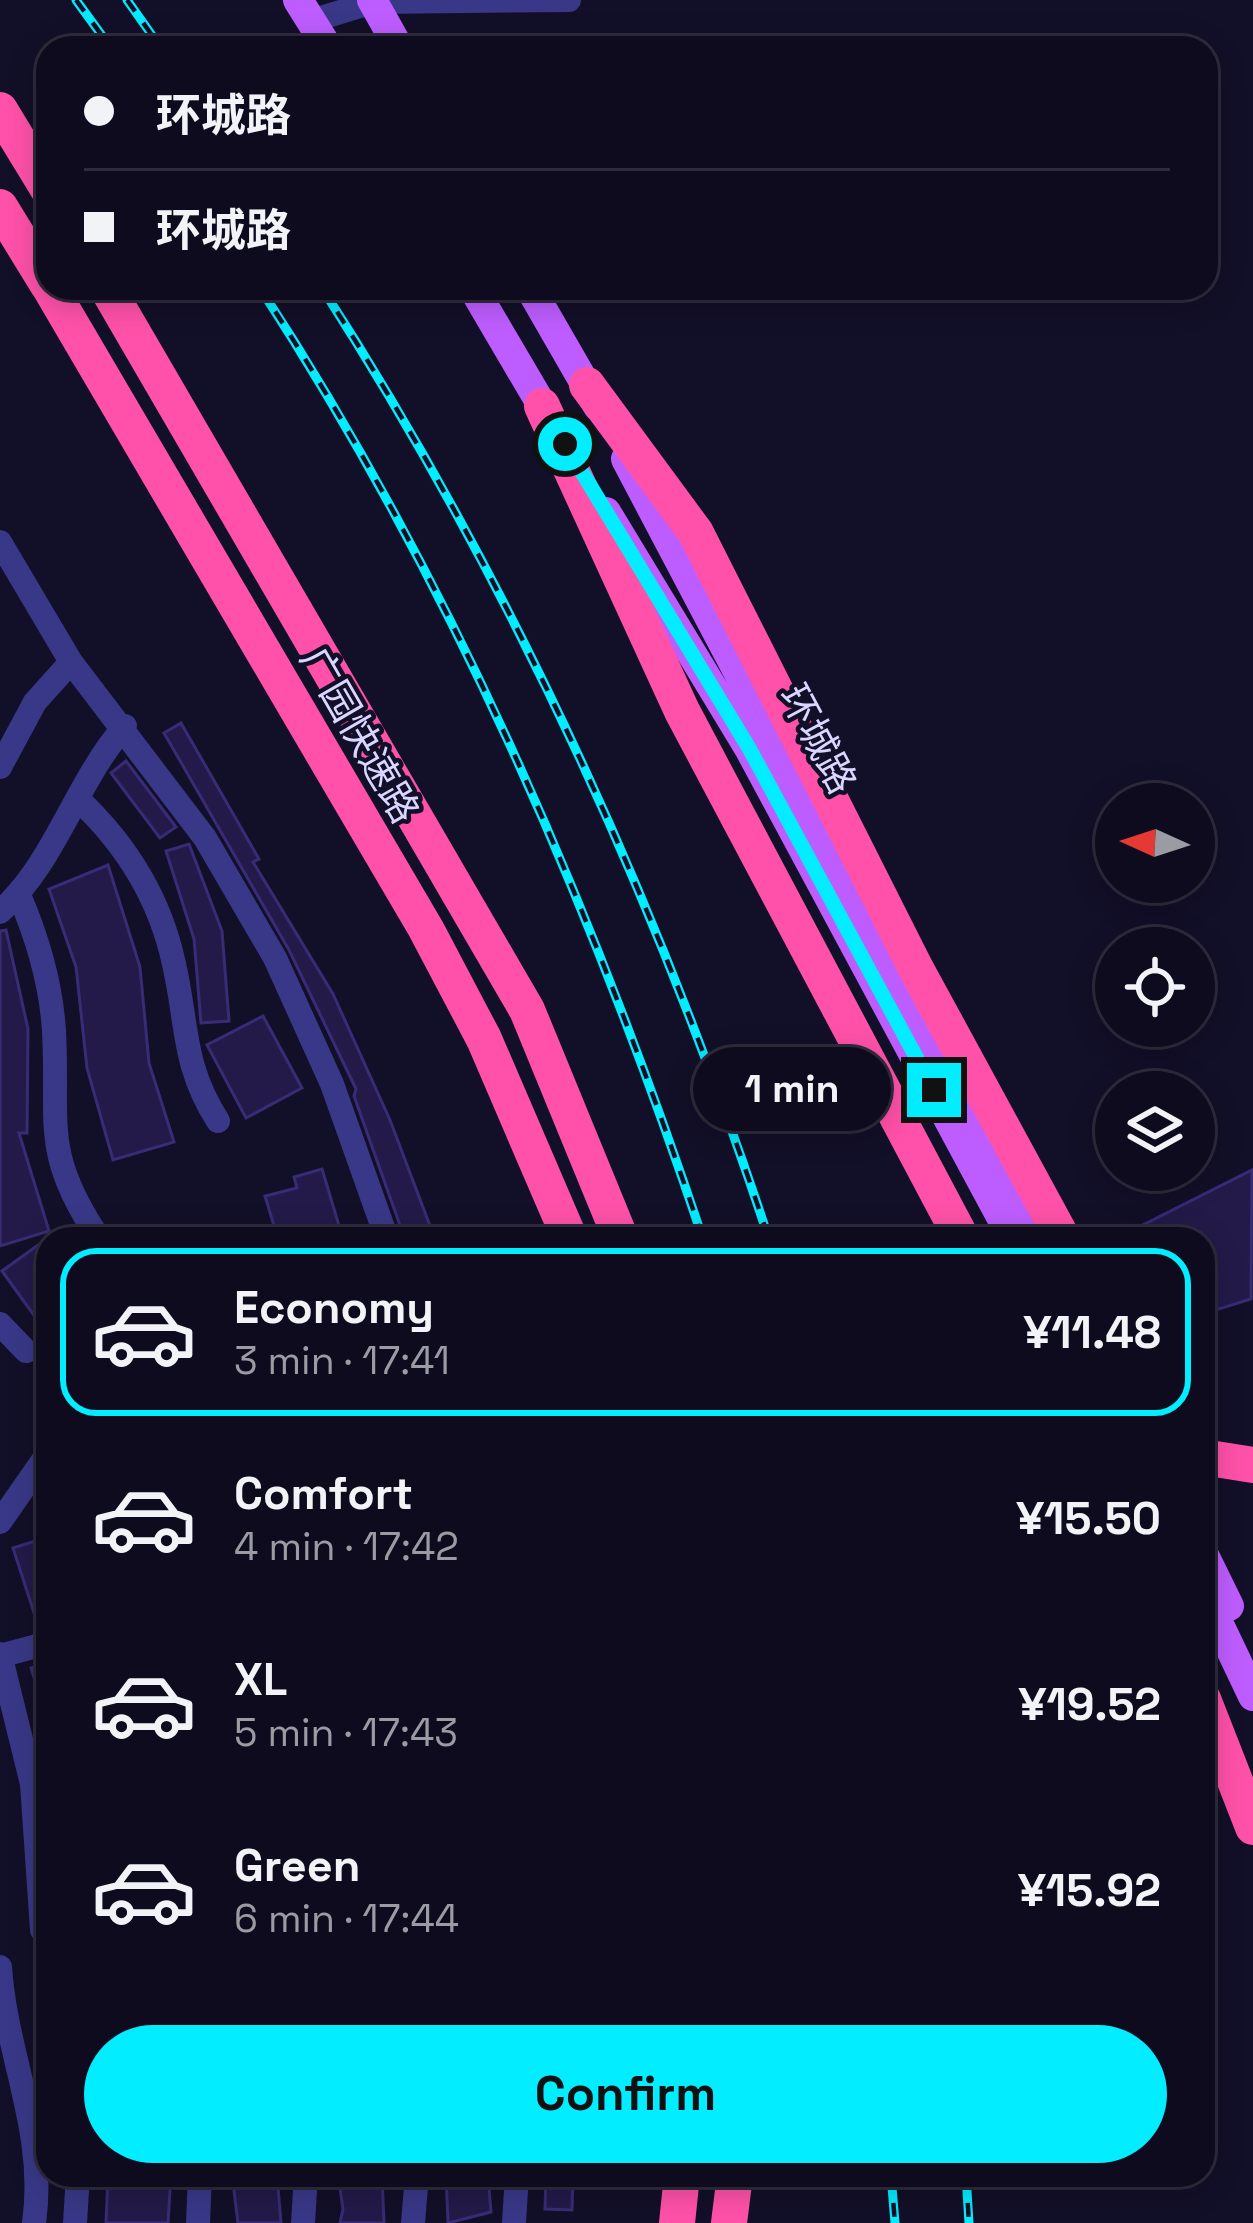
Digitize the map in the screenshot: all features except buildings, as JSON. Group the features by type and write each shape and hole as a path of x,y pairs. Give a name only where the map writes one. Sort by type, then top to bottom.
{"highway":[{"path":"0,110 36,169"},
{"name":"广园快速路","path":"0,207 36,266"},
{"name":"广园快速路","path":"57,300 426,929 502,1077 564,1227"},
{"name":"广园快速路","path":"114,300 526,1010 616,1227"},
{"path":"587,385 696,533 914,967 1028,1227"},
{"path":"542,406 602,546 682,710 956,1227"},
{"path":"1215,1459 1253,1465"},
{"path":"1215,1730 1253,1827"},
{"path":"677,2223 681,2187"},
{"path":"729,2223 734,2187"}],"main road":[{"path":"372,1 392,36"},
{"path":"304,10 320,36"},
{"name":"环城路","path":"480,300 749,748 1026,1227"},
{"path":"537,300 587,385"},
{"path":"1215,1577 1253,1654"},
{"path":"1215,1616 1253,1696"}],"street":[{"path":"304,10 372,1 569,0"},
{"path":"0,542 71,662 205,838 252,918 332,1084 383,1227"},
{"path":"0,767 35,702 71,662"},
{"path":"92,1227 70,1188 54,1135 51,1003 39,947 10,903 98,760 124,727"},
{"path":"78,799 107,827 151,892 175,967 190,1067 218,1121"},
{"path":"0,1324 26,1351"},
{"path":"0,1522 36,1469"},
{"path":"36,1645 0,1655 32,1784 36,1842"},
{"path":"0,1967 7,2022 35,2128 34,2223"},
{"path":"75,2223 77,2187"},
{"path":"198,2223 200,2187"},
{"path":"303,2223 305,2187"},
{"path":"413,2223 416,2187"},
{"path":"514,2223 516,2187"}],"railway":[{"path":"76,0 102,36"},
{"path":"127,0 152,36"},
{"path":"268,300 395,514 512,749 614,992 699,1227"},
{"path":"329,300 457,514 576,749 679,991 765,1227"},
{"path":"892,2187 895,2223"},
{"path":"967,2187 969,2223"}],"route":[{"path":"565,444 749,748 934,1090"}]}
